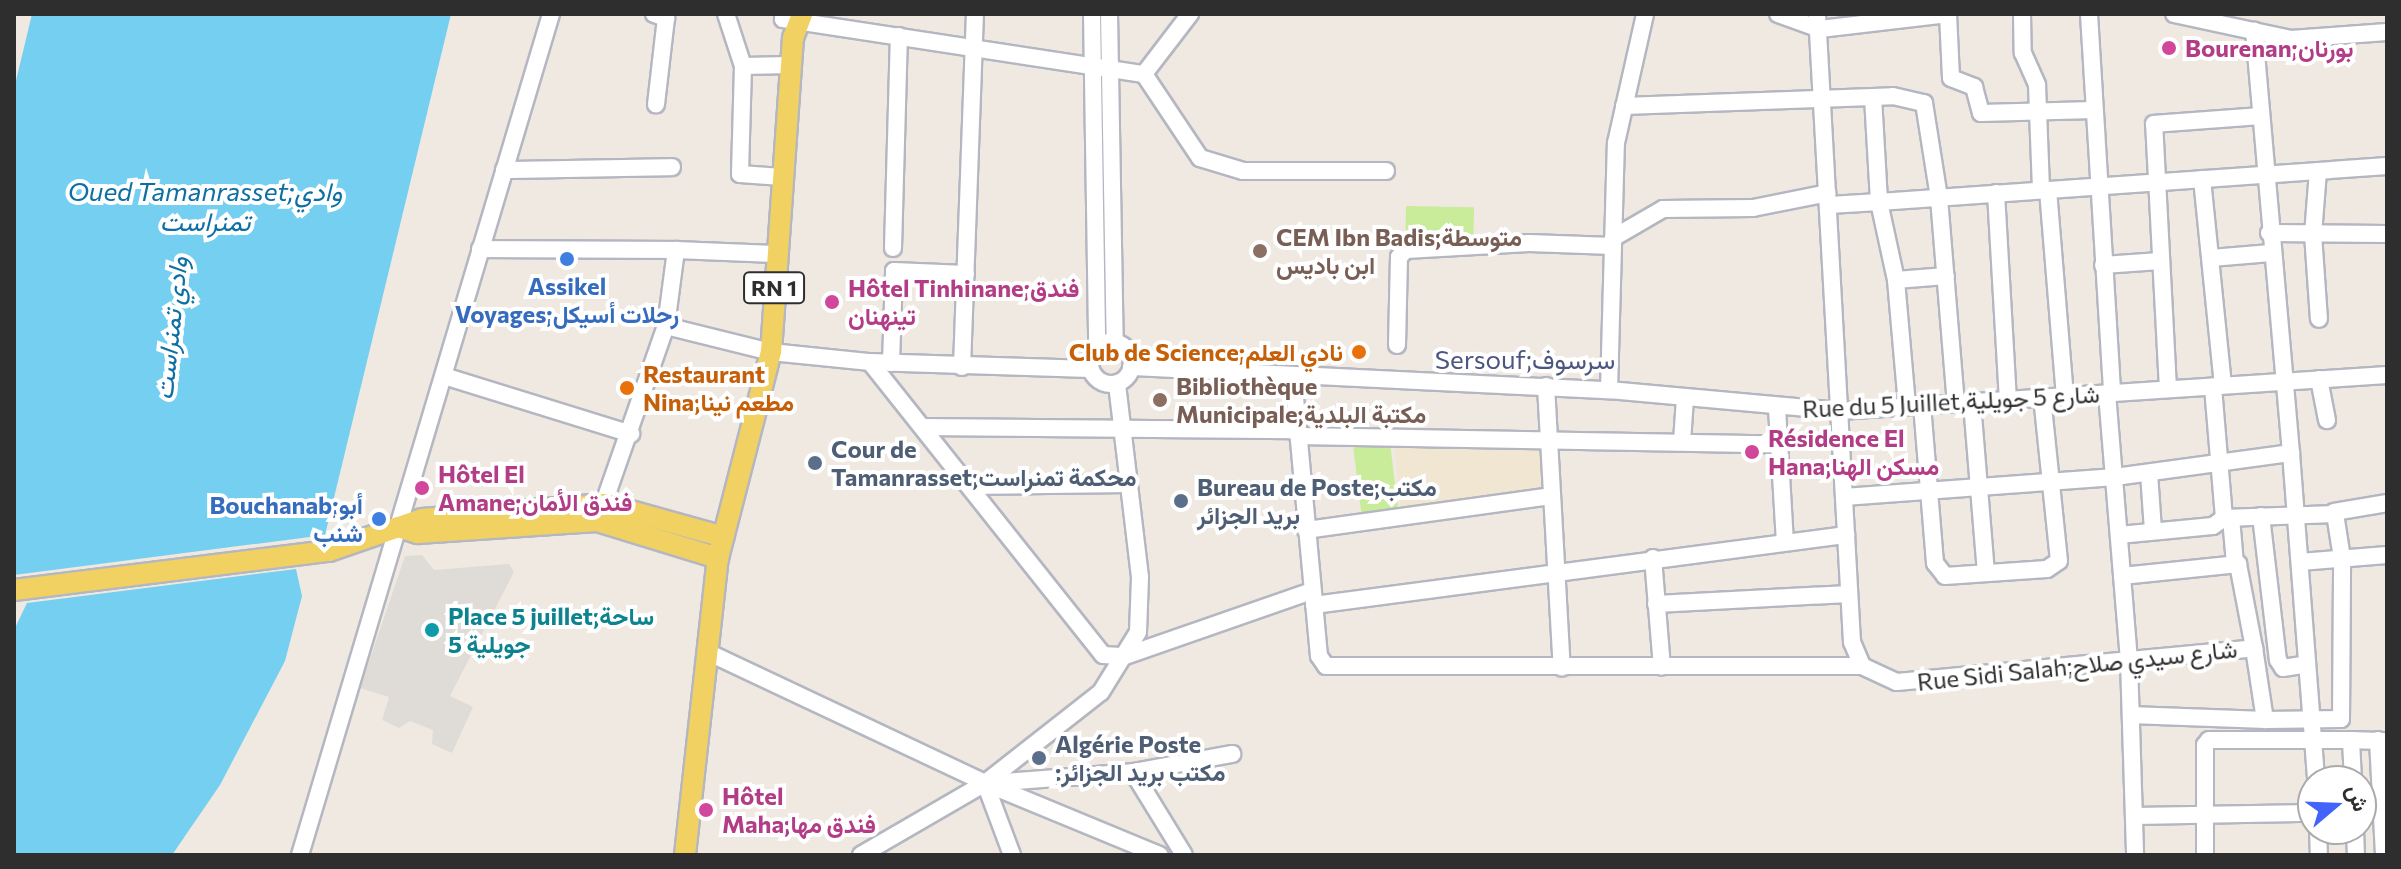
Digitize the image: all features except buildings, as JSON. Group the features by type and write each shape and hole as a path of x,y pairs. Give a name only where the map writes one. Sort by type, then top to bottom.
{"main road":[{"name":"RN 1","path":"718,558 771,352 775,254 795,16"},
{"path":"14,590 329,551 398,528 418,533 601,512 724,537"},
{"path":"601,512 718,558 685,855"}],"street":[{"path":"300,855 551,14"},
{"path":"654,14 666,18 656,104"},
{"path":"726,14 743,66 740,174 782,177"},
{"path":"962,367 975,14"},
{"path":"1092,14 1100,70 1115,342"},
{"path":"1090,369 1097,346 1100,70 1109,14"},
{"path":"1144,74 1190,14"},
{"path":"1609,390 1616,143 1645,14"},
{"path":"1778,14 1818,22 1948,14 1954,84 1974,87 1986,114 2038,115 2094,110"},
{"path":"2022,14 2023,53 2037,85 2065,396"},
{"path":"2089,14 2109,393 2129,661 2135,855"},
{"path":"2174,14 2291,39 2387,32"},
{"path":"795,16 899,36 974,45 1100,70 1144,74"},
{"path":"1293,376 1319,656 1326,666 1862,666 1852,642 1818,22"},
{"path":"2254,31 2315,765"},
{"path":"893,248 899,36"},
{"path":"743,66 791,65"},
{"path":"1144,74 1200,158 1243,171 1386,171"},
{"path":"1624,106 1873,97 1918,100 1929,107 1946,276 1979,485 1986,572"},
{"path":"1873,97 1879,202 1896,280 1929,491 1938,572 1945,576 2047,569 2059,561 2048,480 2042,397"},
{"path":"2168,389 2153,127 2157,121 2260,116"},
{"path":"1397,345 1399,257 1406,250 1613,242 1663,209 1753,208 1829,199 1879,202 2387,166"},
{"path":"504,170 672,167"},
{"path":"2318,171 2313,234 2319,319"},
{"path":"2202,179 2211,258 2219,465 2235,564"},
{"path":"1996,193 2008,400"},
{"path":"2269,233 2387,234"},
{"path":"480,249 775,254"},
{"path":"601,512 631,434 666,326 676,250"},
{"path":"2211,258 2271,253"},
{"path":"2103,265 2160,261"},
{"path":"891,363 894,271 966,274"},
{"path":"1896,280 1946,276"},
{"path":"666,326 771,352 962,367 1090,369 1103,382 1117,383"},
{"path":"866,854 985,783 1101,692 1138,632 1141,611 1117,383 1131,367 1126,349 1115,342 1097,346"},
{"path":"870,362 1103,655 1125,656 1313,598 1846,535"},
{"name":"Rue du 5 Juillet,شارع 5 جويلية","path":"1131,367 1546,386 1840,411 2387,375"},
{"path":"444,376 631,434"},
{"path":"2319,379 2327,420"},
{"path":"1546,386 1562,668"},
{"path":"1682,442 1685,398"},
{"path":"1777,408 1785,542"},
{"path":"922,427 1122,427 1549,441 1779,444"},
{"path":"1844,497 2115,477 2291,453"},
{"path":"2149,473 2153,530"},
{"path":"969,486 1129,484"},
{"path":"1306,530 1552,496"},
{"path":"2119,535 2213,526 2227,518 2334,512 2387,503"},
{"path":"2205,855 2209,740 2312,731 2342,716 2342,558 2334,512"},
{"path":"2261,516 2278,660 2283,668 2307,664"},
{"path":"2300,562 2387,555"},
{"path":"1653,558 1662,667"},
{"path":"2122,576 2235,564 2240,566 2254,648"},
{"path":"1656,604 1849,594"},
{"name":"Rue Sidi Salah;شارع سيدي صلاح","path":"1862,666 1897,682 2254,648 2265,720"},
{"path":"707,652 985,783 1160,855"},
{"path":"2131,715 2265,720 2351,740 2383,740 2384,853"},
{"path":"2351,740 2352,765"},
{"path":"985,783 1133,772 1232,754"},
{"path":"1133,772 1184,855"},
{"path":"985,783 1012,855"},
{"path":"2134,816 2297,813"}],"shaded area":[{"path":"1394,441 1546,444 1548,493 1401,512"},
{"name":"Place 5 juillet;ساحة 5 جويلية","path":"422,555 434,570 509,564 514,572 450,696 473,707 452,753 432,744 433,730 410,721 399,728 382,720 389,697 360,688 405,556"}],"green space":[{"path":"1406,206 1474,207 1473,241 1405,240"},
{"path":"1390,443 1399,512 1362,517 1353,448"}],"water":[{"name":"Oued Tamanrasset;وادي تمنراست","path":"32,14 451,14 325,535 14,575 14,89"},
{"path":"296,569 302,596 285,661 220,785 172,855 14,855 14,630 27,603"}],"place":[{"name":"Bourenan;بورنان","path":"2169,48"},
{"name":"CEM Ibn Badis;متوسطة ابن باديس","path":"1260,251"},
{"name":"Assikel Voyages;رحلات أسيكل","path":"567,259"},
{"name":"Hôtel Tinhinane;فندق تينهنان","path":"832,302"},
{"name":"Club de Science;نادي العلم","path":"1359,352"},
{"name":"Restaurant Nina;مطعم نينا","path":"627,388"},
{"name":"Bibliothèque Municipale;مكتبة البلدية","path":"1160,400"},
{"name":"Résidence El Hana;مسكن الهنا","path":"1752,452"},
{"name":"Cour de Tamanrasset;محكمة تمنراست","path":"815,463"},
{"name":"Hôtel El Amane;فندق الأمان","path":"422,488"},
{"name":"Bureau de Poste;مكتب بريد الجزائر","path":"1181,501"},
{"name":"Bouchanab;أبو شنب","path":"379,519"},
{"name":"Place 5 juillet;ساحة 5 جويلية","path":"432,630"},
{"name":"Algérie Poste ;مكتب بريد الجزائر","path":"1039,758"},
{"name":"Hôtel Maha;فندق مها","path":"706,810"}],"district":[{"name":"Sersouf;سرسوف","path":"1525,359"}],"water label":[{"name":"وادي تمنراست","path":"170,328"}]}
